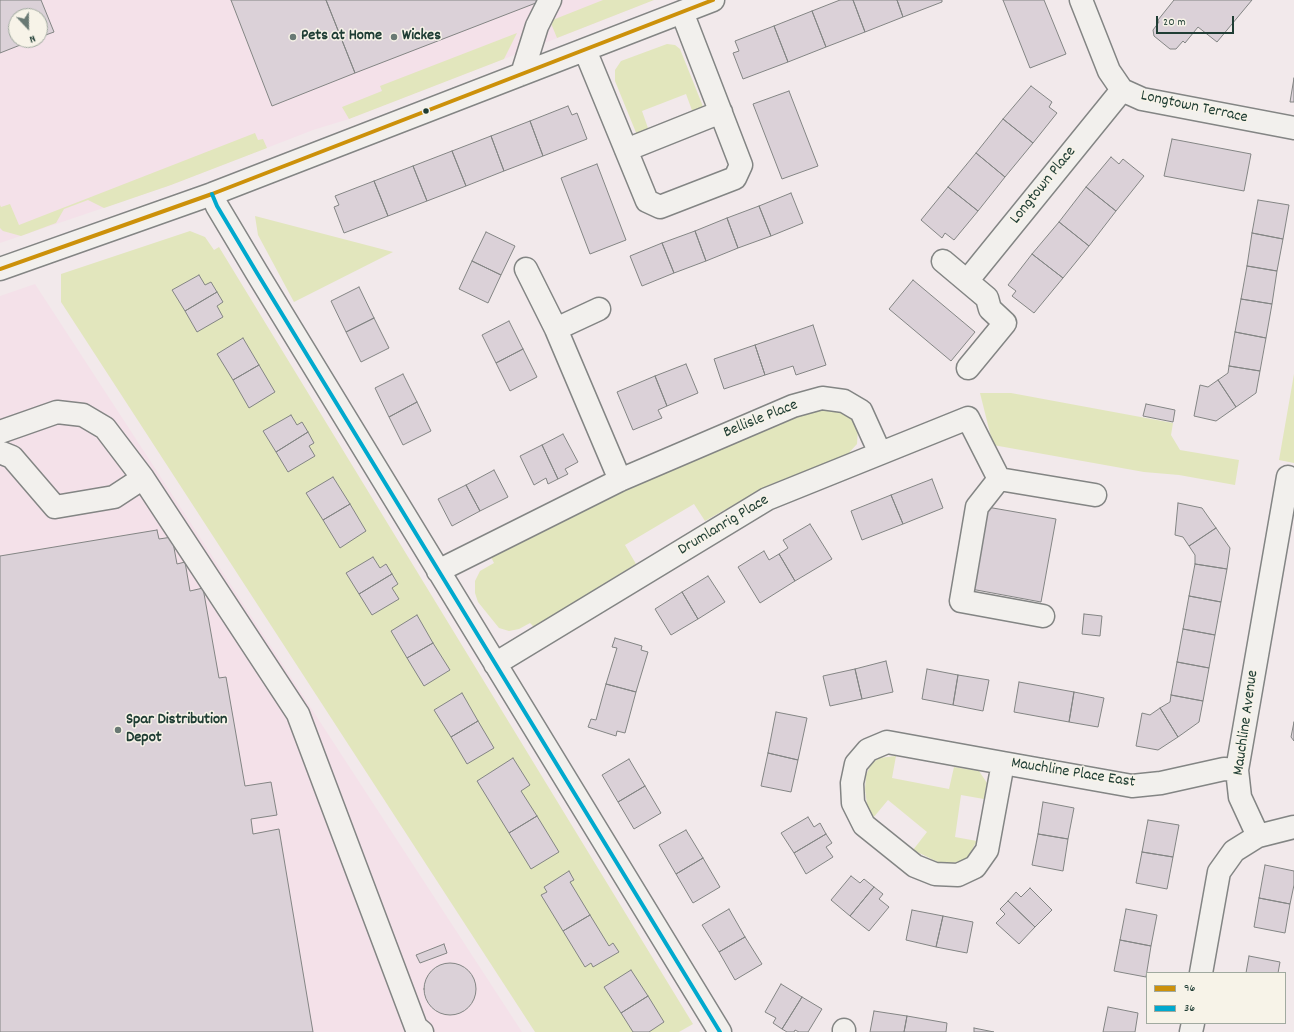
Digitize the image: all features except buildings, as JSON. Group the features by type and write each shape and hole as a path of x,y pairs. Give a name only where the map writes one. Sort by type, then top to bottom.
{"street":[{"path":"522,74 537,26 550,0"},
{"path":"0,269 212,194 713,0"},
{"name":"Longtown Terrace","path":"1080,0 1109,71 1122,90 1142,99 1294,128"},
{"path":"585,50 647,201 660,207 735,178 741,165 682,12"},
{"name":"Longtown Place","path":"966,281 1122,90"},
{"path":"626,150 721,112"},
{"path":"212,194 217,206 438,571 720,1032"},
{"path":"943,260 987,298 990,309 1005,323 968,368"},
{"path":"526,269 556,329 620,480"},
{"path":"556,329 599,309"},
{"name":"Bellisle Place","path":"438,571 620,480 793,406 822,398 844,401 861,411 880,453"},
{"path":"0,432 57,412 83,415 106,428 143,478 298,714 416,1027 422,1032"},
{"name":"Drumlanrig Place","path":"495,664 767,498 968,418 999,479"},
{"path":"0,453 2,452 12,457 55,507 114,498 143,478"},
{"name":"Mauchline Avenue","path":"1258,836 1240,798 1237,770 1288,477"},
{"path":"1043,616 961,601 977,507 999,479 1095,495"},
{"name":"Mauchline Place East","path":"1003,763 987,850 975,867 958,874 935,874 915,866 864,825 853,803 852,783 856,764 868,750 887,742 1132,786 1161,783 1224,769 1237,770"},
{"path":"1201,972 1219,872 1234,851 1258,836 1294,827"}],"shaded area":[{"path":"0,0 654,0 349,119 313,130 171,185 0,243"},
{"path":"35,284 522,1032 0,1032 0,296"}],"green space":[{"path":"603,0 654,0 557,38 550,21"},
{"path":"517,33 504,59 349,119 342,107 382,91 380,86"},
{"path":"667,44 675,45 680,49 704,109 693,113 686,94 642,111 649,131 637,135 615,81 615,70 621,61"},
{"path":"255,133 258,140 263,139 267,148 171,185 104,208 88,200 64,209 56,223 21,236 3,231 0,228 0,205 1,207 10,204 19,225"},
{"path":"255,216 393,252 294,302 258,235"},
{"path":"190,231 205,237 214,250 219,247 693,1024 679,1032 535,1032 61,302 61,274"},
{"path":"1294,374 1294,463 1279,460"},
{"path":"980,393 1011,393 1173,423 1171,435 1180,450 1239,460 1235,485 1179,475 1144,472 993,445"},
{"path":"832,408 849,415 858,428 857,444 847,455 769,485 705,521 694,504 625,545 636,564 534,627 530,623 519,629 509,631 499,628 478,602 475,593 475,581 480,571 494,563 491,557 623,490 783,421 809,412"},
{"path":"896,756 892,778 949,789 954,767 979,771 987,783 984,799 961,795 955,837 977,841 966,860 944,865 913,850 927,832 888,800 873,818 867,805 865,789 866,775 871,764 879,758"}],"transit line":[{"name":"96","path":"0,269 212,194 713,0"},
{"name":"36","path":"212,194 217,206 257,273 720,1032"}],"place":[{"name":"Pets at Home","path":"293,37"},
{"name":"Wickes","path":"394,37"},
{"name":"Spar Distribution Depot","path":"118,730"}]}
